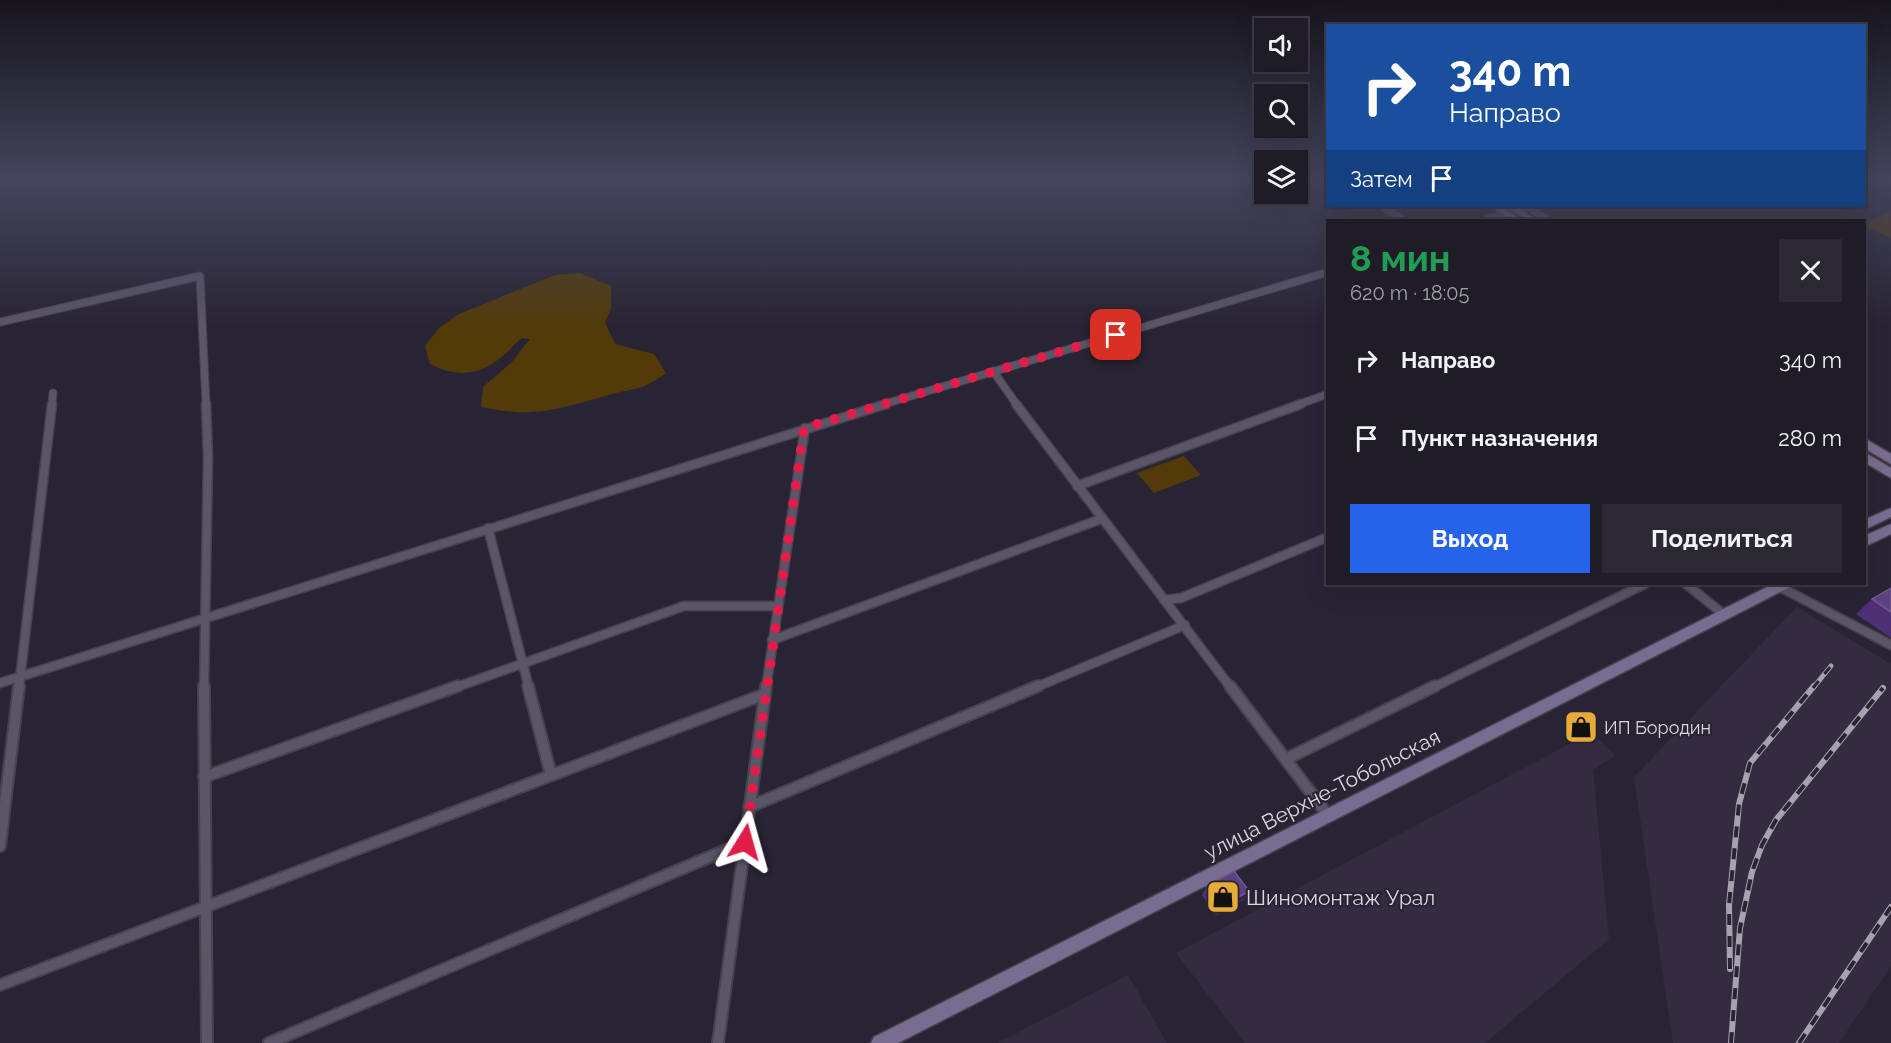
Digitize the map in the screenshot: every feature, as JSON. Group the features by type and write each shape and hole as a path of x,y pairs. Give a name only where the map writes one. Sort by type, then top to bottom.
{"street":[{"path":"0,683 804,428 1324,273"},
{"path":"0,322 200,276 208,458 203,619 207,1043"},
{"path":"993,371 1030,426 1185,625 1327,814"},
{"path":"0,846 53,393"},
{"path":"1077,486 1326,395"},
{"path":"718,1043 772,640 804,428"},
{"path":"1866,446 1891,460"},
{"path":"1866,446 1891,474"},
{"path":"1866,525 1891,512"},
{"path":"772,640 1101,519"},
{"path":"488,528 520,663 551,775"},
{"path":"1866,541 1891,529"},
{"path":"1164,600 1181,598 1326,538"},
{"path":"1286,759 1643,585"},
{"path":"1687,585 1722,613"},
{"path":"1781,585 1891,645"},
{"name":"улица Верхне-Тобольская","path":"880,1043 1781,585"},
{"path":"204,777 684,606 777,606"},
{"path":"750,807 1185,625"},
{"path":"0,985 765,694"},
{"path":"269,1043 745,842"}],"shaded area":[{"path":"1869,229 1891,229 1891,238"},
{"path":"580,273 611,286 611,309 605,322 615,344 654,354 666,373 636,389 558,409 516,412 481,407 483,387 511,363 530,339 522,338 496,361 478,371 459,373 430,364 425,346 440,327 459,314 555,275"},
{"path":"1184,456 1201,475 1154,493 1137,473"},
{"path":"1797,607 1891,664 1891,966 1839,1043 1673,1043 1634,777"},
{"path":"1592,732 1615,756 1593,770 1609,939 1485,1043 1245,1043 1176,953"},
{"path":"1128,975 1167,1043 998,1043"}],"building":[{"path":"1891,588 1891,612 1872,599"},
{"path":"1234,871 1249,891 1221,907 1207,886"}],"railway":[{"path":"1813,688 1831,666"},
{"path":"1730,969 1729,905 1739,804 1750,763 1814,686"},
{"path":"1731,1043 1740,928 1752,872 1762,845 1776,820 1883,688"},
{"path":"1799,1043 1891,907"}],"place":[{"name":"ИП Бородин","path":"1581,727"},
{"name":"Шиномонтаж Урал","path":"1223,897"}],"route":[{"path":"745,842 804,428 1116,335"}]}
